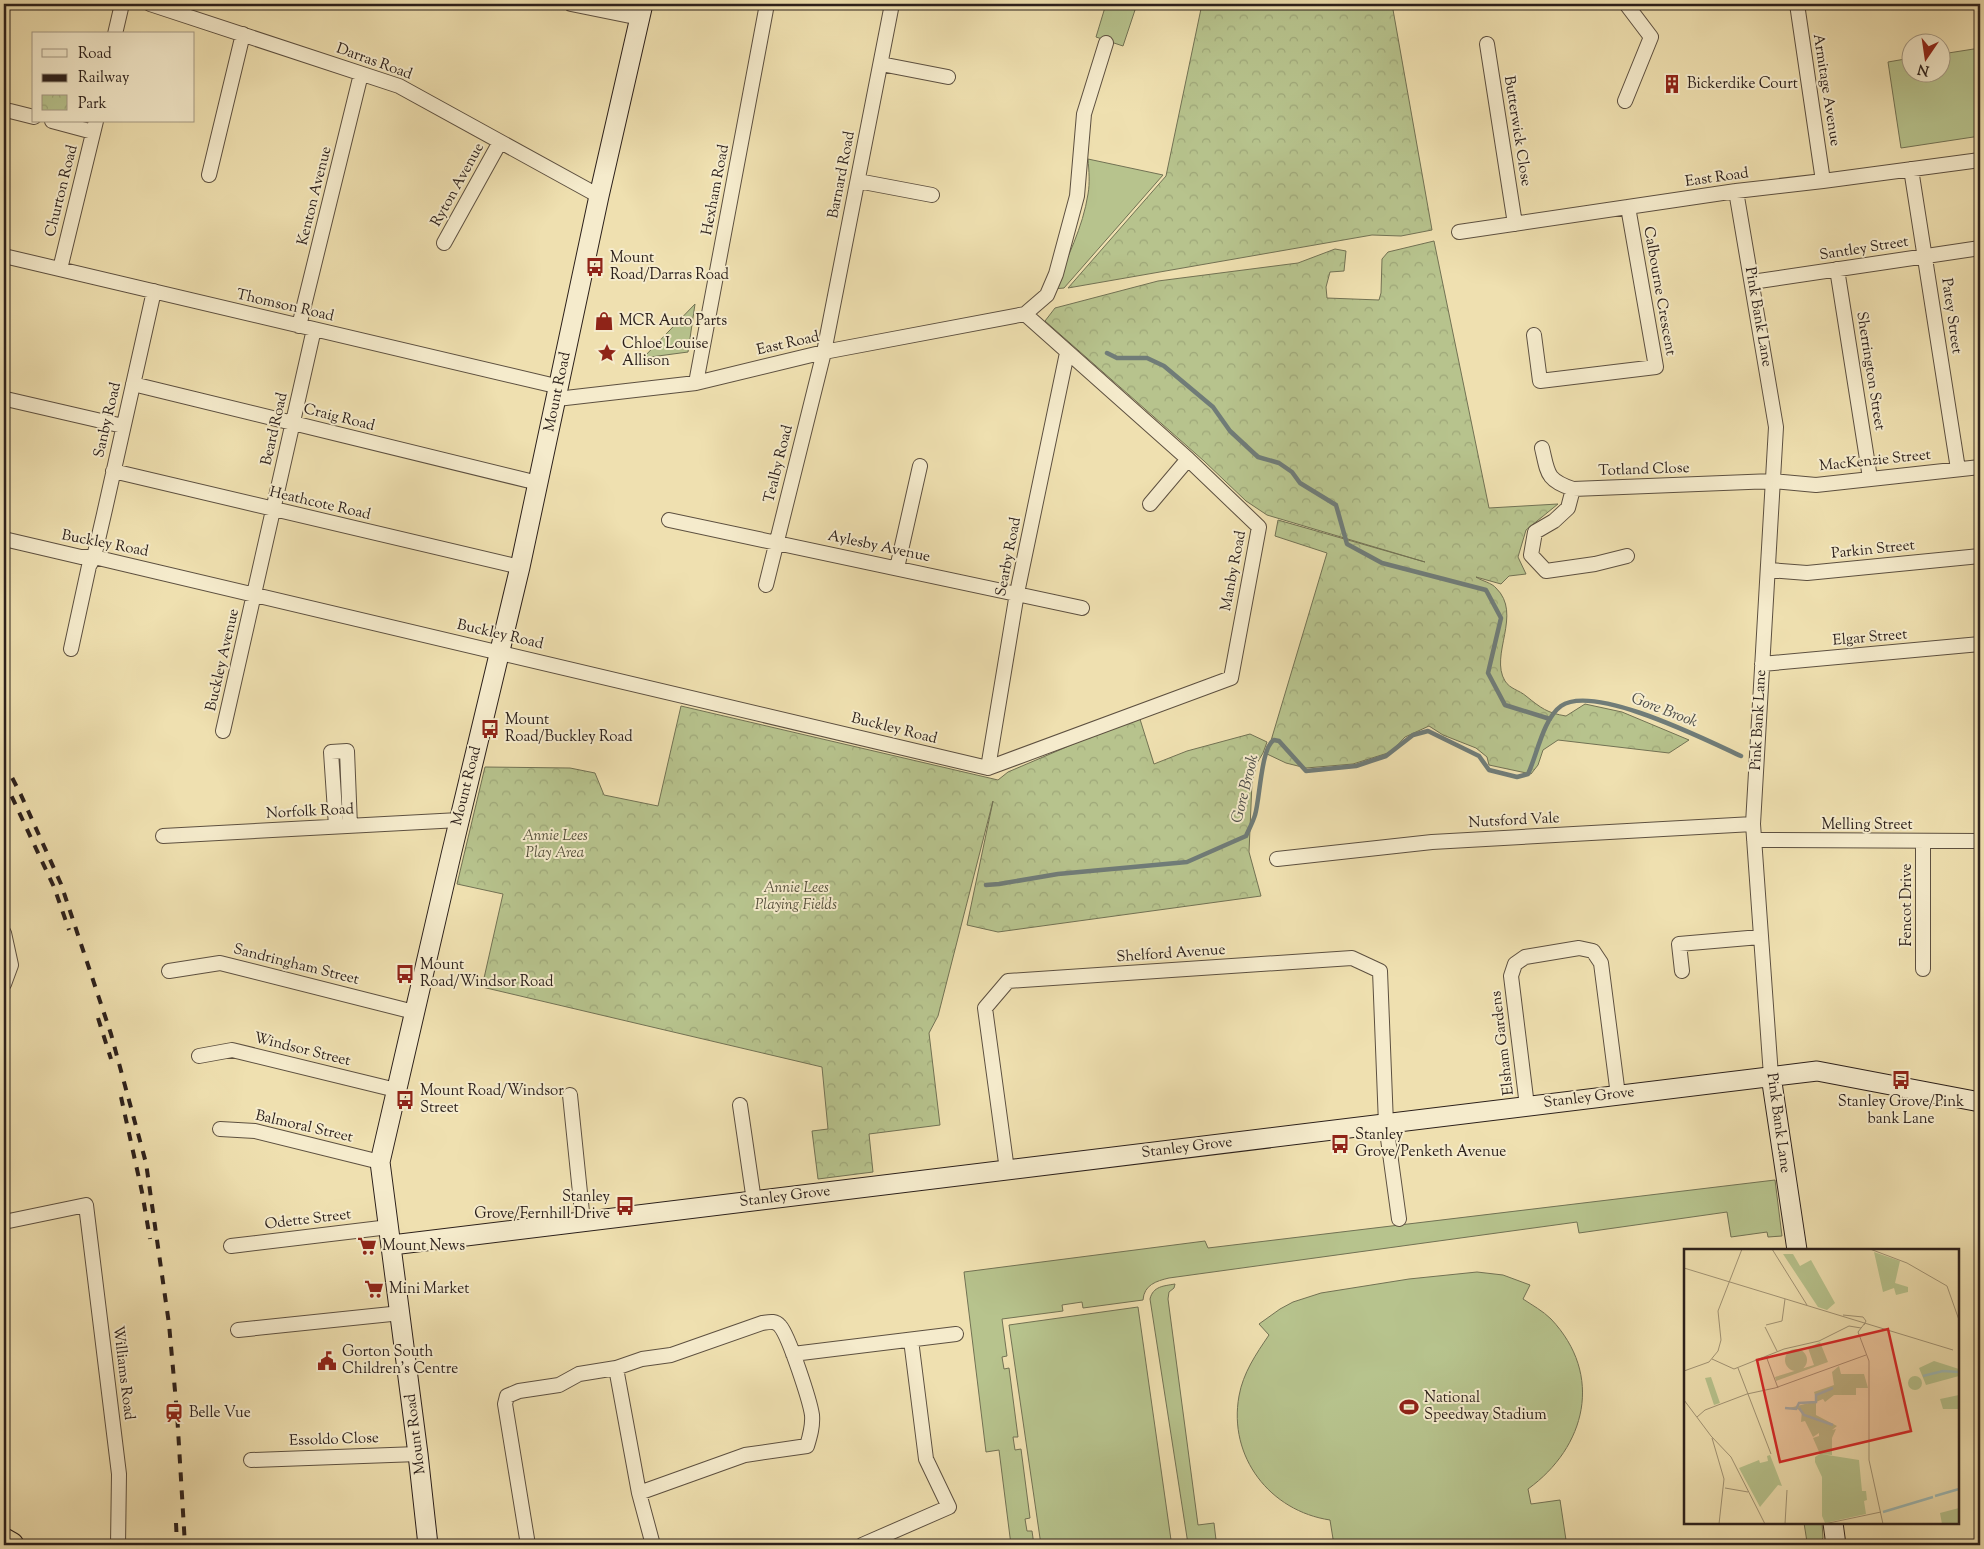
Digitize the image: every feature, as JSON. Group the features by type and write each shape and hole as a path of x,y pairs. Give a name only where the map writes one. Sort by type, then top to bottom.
{"highway":[{"path":"4,1541 11,1545"}],"street":[{"path":"115,32 122,4"},
{"name":"Darras Road","path":"150,4 399,86 599,196"},
{"path":"571,4 641,11"},
{"name":"Hexham Road","path":"696,383 767,4"},
{"name":"Barnard Road","path":"824,352 892,4"},
{"path":"1626,4 1652,37 1626,100"},
{"name":"Armitage Avenue","path":"1797,4 1823,181"},
{"name":"Mount Road","path":"428,1545 391,1236 380,1162 520,567 599,196 641,11"},
{"path":"209,175 243,34"},
{"path":"1025,314 1047,295 1056,274 1077,196 1084,114 1106,42"},
{"name":"Butterwick Close","path":"1487,44 1515,224"},
{"path":"881,64 948,77"},
{"name":"Kenton Avenue","path":"299,326 361,74"},
{"path":"10,111 32,116"},
{"path":"59,122 95,127"},
{"name":"Churton Road","path":"60,269 95,127"},
{"name":"Ryton Avenue","path":"444,243 500,142"},
{"name":"East Road","path":"1459,232 1736,191 1980,160"},
{"name":"Patey Street","path":"1911,169 1958,469"},
{"path":"858,181 932,195"},
{"name":"Pink Bank Lane","path":"1736,191 1776,427 1754,840 1771,1076 1797,1249"},
{"name":"Calbourne Crescent","path":"1534,335 1540,381 1656,367 1628,207"},
{"name":"Santley Street","path":"1752,282 1980,248"},
{"name":"Thomson Road","path":"4,256 314,329 558,393"},
{"name":"Sherrington Street","path":"1837,269 1870,478"},
{"name":"Sanby Road","path":"71,649 89,566 94,557 154,291"},
{"name":"East Road","path":"558,393 696,383 824,352 1025,314"},
{"name":"Manby Road","path":"988,768 1231,678 1259,527 1188,459 1025,314"},
{"name":"Beard Road","path":"254,595 314,329"},
{"name":"Tealby Road","path":"766,585 824,352"},
{"name":"Searby Road","path":"988,768 1018,593 1067,353"},
{"name":"Craig Road","path":"133,384 538,483"},
{"path":"6,399 123,426"},
{"path":"1542,448 1548,472 1556,483 1573,489 1568,508 1554,521 1535,532 1531,555 1546,570 1595,564 1627,556"},
{"path":"1150,504 1188,459"},
{"path":"897,568 920,466"},
{"name":"MacKenzie Street","path":"1773,481 1816,485 1980,467"},
{"name":"Heathcote Road","path":"113,471 520,567"},
{"name":"Totland Close","path":"1573,489 1773,481"},
{"name":"Aylesby Avenue","path":"669,520 1082,608"},
{"name":"Buckley Road","path":"4,539 80,557 94,557 500,651 988,768"},
{"name":"Parkin Street","path":"1768,570 1807,573 1980,556"},
{"name":"Buckley Avenue","path":"223,731 254,595"},
{"name":"Elgar Street","path":"1762,664 1980,644"},
{"name":"Norfolk Road","path":"162,836 459,820"},
{"name":"Nutsford Vale","path":"1277,859 1432,842 1754,824"},
{"name":"Melling Street","path":"1754,840 1980,841"},
{"name":"Fencot Drive","path":"1923,969 1924,841"},
{"path":"4,933 11,965 4,984"},
{"path":"1682,971 1679,944 1760,937"},
{"name":"Elsham Gardens","path":"1527,1106 1511,976 1515,964 1525,957 1579,948 1593,952 1601,962 1618,1095"},
{"name":"Shelford Avenue","path":"1006,1170 985,1008 1008,981 1352,958 1380,971 1386,1124"},
{"name":"Sandringham Street","path":"169,971 220,963 414,1012"},
{"name":"Windsor Street","path":"199,1056 232,1050 396,1090"},
{"name":"Stanley Grove","path":"391,1236 583,1222 1817,1071 1980,1102"},
{"path":"570,1095 583,1222"},
{"path":"740,1106 754,1201"},
{"path":"1386,1124 1399,1219"},
{"name":"Balmoral Street","path":"220,1129 255,1131 380,1162"},
{"name":"Williams Road","path":"4,1222 86,1205 119,1474 118,1545"},
{"name":"Odette Street","path":"231,1246 391,1236"},
{"path":"238,1330 400,1313"},
{"path":"528,1545 505,1404 507,1396 519,1391 559,1385 579,1374 616,1368 642,1359 671,1354 762,1323 774,1322 780,1326 793,1354 812,1415 812,1430 807,1446 745,1455 639,1493"},
{"path":"793,1354 956,1334"},
{"path":"862,1545 888,1540 949,1507 926,1459 911,1340"},
{"path":"616,1368 639,1493 653,1545"},
{"name":"Essoldo Close","path":"251,1460 418,1454"},
{"path":"1833,1524 1836,1545"}],"green space":[{"path":"1106,4 1137,4 1123,46 1096,37"},
{"path":"1202,4 1392,4 1432,230 1401,236 1372,235 1068,288 1166,176"},
{"path":"1980,48 1980,136 1901,148 1888,62 1902,60 1902,82 1952,82 1952,52"},
{"path":"1088,159 1163,175 1064,288 1053,289 1074,243 1086,206 1089,190"},
{"path":"1434,241 1489,508 1558,504 1526,530 1518,557 1526,574 1509,576 1501,584 1476,577 1494,586 1503,598 1507,610 1501,659 1501,671 1505,681 1509,686 1549,712 1566,716 1585,704 1622,712 1689,740 1669,753 1558,740 1543,750 1538,765 1531,774 1489,765 1487,757 1476,748 1443,735 1429,726 1405,737 1391,752 1353,764 1306,768 1286,763 1267,754 1327,553 1275,536 1278,520 1425,562 1267,515 1246,501 1204,461 1045,321 1055,308 1158,281 1298,263 1335,249 1346,251 1344,271 1330,272 1326,287 1327,298 1379,300 1382,259 1388,252"},
{"path":"695,304 688,352 643,358"},
{"name":"Annie Lees Playing Fields","path":"681,706 998,780 1008,772 1139,716 1154,764 1187,751 1250,734 1267,742 1257,763 1252,782 1249,852 1261,896 998,932 967,925 993,801 938,1016 929,1033 940,1125 869,1134 873,1172 818,1179 812,1131 828,1129 822,1067 482,987 503,894 457,884 485,767 570,768 595,773 604,795 658,806"},
{"path":"1775,1180 1782,1236 1768,1237 1767,1232 1731,1237 1727,1212 1579,1233 1577,1222 1169,1278 1155,1282 1148,1287 1143,1300 1083,1308 1082,1302 1062,1305 1063,1311 1002,1319 1007,1356 1002,1357 1004,1369 1009,1368 1018,1437 1013,1437 1015,1450 1021,1449 1030,1518 1025,1519 1027,1531 1032,1531 1034,1545 1011,1545 999,1450 986,1452 964,1272 1205,1241 1208,1248"},
{"name":"National Speedway Stadium","path":"1477,1272 1503,1275 1530,1285 1523,1299 1551,1319 1568,1341 1578,1363 1582,1386 1581,1409 1575,1432 1564,1453 1548,1472 1528,1489 1531,1504 1560,1500 1566,1540 1534,1545 1334,1545 1330,1520 1308,1515 1272,1493 1247,1460 1240,1440 1237,1418 1241,1388 1251,1364 1269,1335 1259,1324 1293,1302 1321,1293 1409,1279"},
{"path":"1175,1284 1174,1288 1169,1292 1168,1299 1198,1525 1214,1523 1216,1540 1212,1540 1213,1545 1181,1545 1188,1544 1150,1299 1156,1289"},
{"path":"1138,1307 1171,1540 1133,1545 1041,1545 1009,1325"},
{"path":"1804,1524 1822,1524 1823,1538 1818,1545 1782,1545 1807,1542"}],"waterway":[{"path":"1107,353 1117,358 1147,358 1164,366 1213,407 1230,431 1258,457 1279,463 1292,472 1300,483 1336,505 1347,544 1382,563 1486,590 1501,618 1488,673 1505,705 1550,719"},
{"name":"Gore Brook","path":"986,885 1058,874 1187,862 1246,836 1257,807 1266,752 1274,740 1279,741 1306,771 1356,766 1386,756 1413,735 1428,731 1479,756 1489,770 1517,777 1528,774 1545,728 1555,712 1561,706 1577,701 1598,702 1651,717 1741,756"}],"railway":[{"path":"4,762 61,884 111,1034 146,1163 169,1324 177,1413 185,1545"},
{"path":"4,780 54,887 69,930"},
{"path":"98,1018 111,1059"},
{"path":"121,1097 142,1192 150,1239"},
{"path":"176,1523 177,1545"}],"place":[{"name":"Bickerdike Court","path":"1672,84"},
{"name":"Mount Road/Darras Road","path":"595,267"},
{"name":"MCR Auto Parts","path":"604,321"},
{"name":"Chloe Louise Allison","path":"607,353"},
{"name":"Mount Road/Buckley Road","path":"490,729"},
{"name":"Mount Road/Windsor Road","path":"405,974"},
{"name":"Stanley Grove/Pink bank Lane","path":"1901,1080"},
{"name":"Mount Road/Windsor Street","path":"405,1100"},
{"name":"Stanley Grove/Penketh Avenue","path":"1340,1144"},
{"name":"Stanley Grove/Fernhill Drive","path":"625,1206"},
{"name":"Mount News","path":"367,1246"},
{"name":"Mini Market","path":"374,1289"},
{"name":"Gorton South Children's Centre","path":"327,1361"},
{"name":"National Speedway Stadium","path":"1409,1407"},
{"name":"Belle Vue","path":"174,1413"}],"park label":[{"name":"Annie Lees Play Area","path":"555,844"}]}
